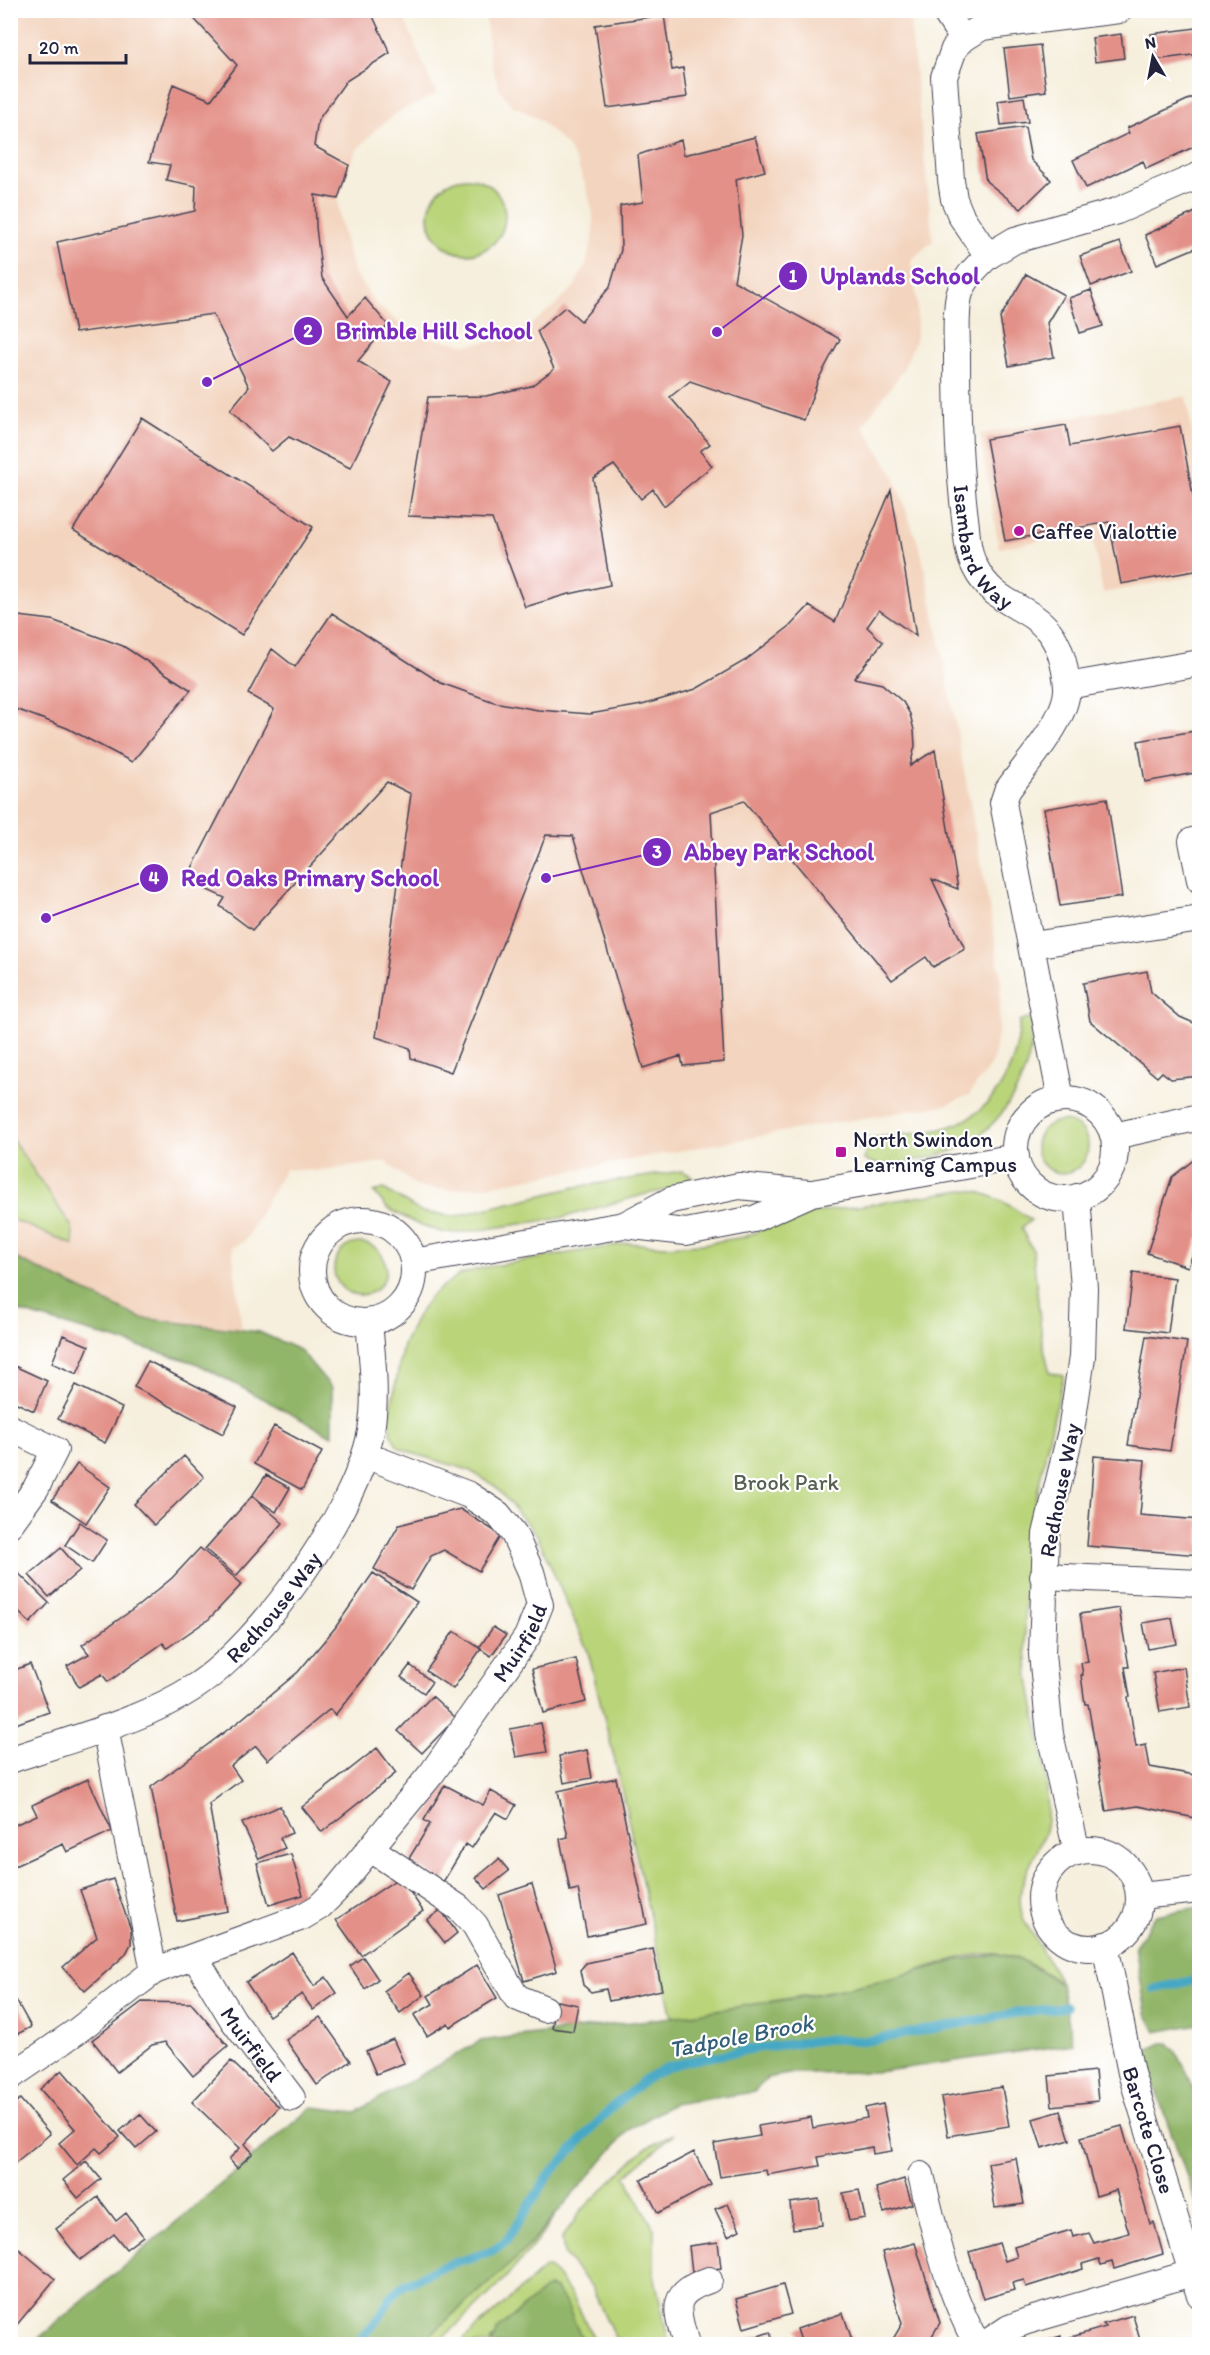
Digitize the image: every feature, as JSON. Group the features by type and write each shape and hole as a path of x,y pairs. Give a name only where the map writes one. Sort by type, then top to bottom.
{"street":[{"path":"944,10 963,39"},
{"path":"988,256 961,216 954,199 944,77 950,57 963,39 982,27 1119,10"},
{"name":"Isambard Way","path":"1061,1099 1033,945 1003,803 1007,791 1059,716 1066,698 1066,686 1059,650 1049,628 985,582 970,556 957,424 959,295 970,273 988,256 1015,240 1117,211 1200,175"},
{"path":"1066,686 1200,663"},
{"path":"1200,840 1192,841 1200,880"},
{"path":"1033,945 1200,919"},
{"path":"1061,1099 1078,1100 1095,1108 1108,1122 1114,1136 1115,1158 1108,1176 1094,1189 1077,1197 1059,1198 1036,1189 1024,1178 1016,1157 1016,1141 1024,1120 1040,1105 1061,1099"},
{"path":"1114,1136 1200,1117"},
{"path":"413,1262 624,1225 686,1232 750,1221 812,1193 1016,1157"},
{"path":"624,1225 664,1202 739,1186 812,1193"},
{"name":"Redhouse Way","path":"1077,1197 1084,1288 1082,1357 1069,1439 1048,1521 1043,1576 1044,1695 1054,1753 1077,1852"},
{"path":"371,1220 385,1225 400,1236 413,1262 413,1281 406,1299 389,1315 369,1322 352,1321 337,1315 318,1297 312,1269 321,1242 343,1224 371,1220"},
{"name":"Redhouse Way","path":"10,1760 156,1708 196,1686 236,1652 285,1597 314,1556 347,1497 365,1455 373,1404 369,1322"},
{"path":"10,1428 55,1450 36,1488 20,1514 10,1524"},
{"name":"Muirfield","path":"154,1971 195,1958 302,1917 319,1907 432,1773 520,1646 536,1619 540,1605 531,1572 514,1534 498,1514 469,1495 365,1455"},
{"path":"1043,1576 1200,1583"},
{"path":"10,2077 77,2031 154,1971 105,1728"},
{"path":"370,1849 459,1908 475,1925 516,1997 545,2009"},
{"path":"1098,1850 1113,1856 1127,1866 1136,1880 1140,1896 1138,1911 1132,1925 1121,1937 1093,1948 1077,1946 1062,1939 1050,1928 1043,1913 1041,1897 1045,1881 1053,1867 1077,1852 1098,1850"},
{"path":"1140,1896 1200,1890"},
{"name":"Barcote Close","path":"985,2344 1009,2328 1027,2321 1196,2284 1131,2073 1105,1945"},
{"name":"Muirfield","path":"195,1958 233,2020 292,2098"},
{"path":"921,2175 943,2265 958,2307 977,2344"},
{"path":"686,2344 677,2305 681,2297 692,2286 709,2280"}],"shaded area":[{"path":"16,10 401,11 436,94 397,113 377,128 357,150 349,165 338,199 341,225 354,273 376,304 400,324 426,337 466,345 500,340 526,328 553,307 574,287 586,264 593,237 593,214 586,187 577,163 566,145 540,120 510,104 500,90 490,60 485,11 909,11 933,241 911,260 917,302 917,337 902,372 863,425 894,476 921,552 943,656 992,922 1001,981 999,1028 993,1062 969,1095 946,1105 809,1127 488,1186 448,1190 417,1187 386,1162 316,1171 285,1169 245,1241 232,1247 242,1330 140,1318 11,1256 10,16"},
{"path":"1186,396 1199,473 1199,575 1103,593 1091,531 999,548 980,434"}],"green space":[{"path":"467,178 481,181 494,189 502,202 505,216 502,230 494,243 481,251 467,254 453,251 440,243 432,230 429,216 432,202 440,189 453,181"},
{"path":"1031,1019 1032,1036 1025,1072 1008,1104 984,1131 957,1149 928,1158 888,1165 864,1160 866,1151 855,1147 859,1139 937,1130 956,1124 986,1104 1007,1075 1018,1039 1020,1020"},
{"path":"1062,1121 1072,1123 1080,1129 1086,1137 1088,1147 1086,1157 1080,1165 1072,1171 1062,1173 1052,1171 1044,1165 1038,1157 1036,1147 1038,1137 1044,1129 1052,1123"},
{"path":"10,1136 72,1227 74,1245 11,1219"},
{"path":"682,1171 692,1176 695,1185 646,1194 561,1218 458,1233 441,1232 415,1223 387,1208 374,1192 384,1189 421,1212 456,1216 576,1187"},
{"name":"Brook Park","path":"963,1190 990,1196 1031,1220 1021,1228 1033,1251 1042,1341 1050,1373 1064,1375 1047,1446 1028,1553 1025,1589 1027,1662 1044,1760 1047,1819 1040,1845 1023,1881 1020,1894 1025,1922 1061,1983 1040,1969 1016,1958 999,1954 973,1955 892,1978 838,1990 672,2017 620,1782 588,1652 537,1535 495,1486 469,1470 398,1447 391,1434 389,1419 403,1345 416,1318 430,1297 459,1275 481,1268 629,1243 664,1246 702,1244 744,1237 794,1216"},
{"path":"355,1243 365,1243 379,1250 386,1269 379,1288 365,1295 355,1295 345,1291 338,1284 334,1274 334,1264 338,1254 345,1247"},
{"path":"11,1256 140,1318 259,1332 300,1350 332,1388 332,1436 196,1363 11,1309"},
{"path":"1199,1907 1199,2024 1156,2032 1146,2013 1135,1946 1156,1915"},
{"path":"999,1954 1023,1961 1061,1983 1073,2044 878,2072 794,2073 767,2078 754,2092 673,2104 630,2129 521,2254 420,2344 32,2344 312,2107 356,2112 480,2041 672,2017 809,1996 893,1978 958,1960"},
{"path":"1162,2043 1169,2043 1182,2061 1196,2101 1200,2144 1199,2210 1145,2060 1149,2049"},
{"path":"674,2134 625,2176 654,2229 654,2274 669,2344 618,2344 591,2286 564,2255 562,2238 582,2210 644,2149"},
{"path":"555,2216 529,2251 469,2314 436,2344 420,2344 521,2254"},
{"path":"545,2268 549,2268 557,2276 571,2294 596,2344 584,2344 580,2334 491,2339 491,2344 461,2344 466,2337"},
{"path":"547,2287 556,2289 567,2305 584,2344 491,2344 497,2330"}],"building":[{"path":"186,10 370,10 390,53 346,81 318,120 314,146 349,165 338,199 315,195 322,278 348,316 365,298 388,325 358,361 392,382 350,468 289,437 272,451 230,410 249,387 213,314 75,333 57,242 195,211 196,186 166,180 170,165 149,162 173,84 211,100 237,65"},
{"path":"664,15 672,70 683,68 687,97 607,108 595,25"},
{"path":"1196,28 1200,54 1154,60 1151,34"},
{"path":"1121,34 1124,58 1095,62 1092,38"},
{"path":"1040,45 1046,91 1010,96 1004,49"},
{"path":"1200,94 1200,144 1146,169 1143,161 1086,188 1073,160 1129,133 1127,128"},
{"path":"1024,97 1028,122 1001,125 998,101"},
{"path":"1025,127 1031,160 1051,180 1021,209 986,181 978,134"},
{"path":"755,137 765,171 736,179 742,235 734,281 840,339 818,380 804,420 690,381 670,397 710,444 700,451 712,466 664,506 653,489 641,499 614,465 593,478 610,585 525,607 492,519 408,516 428,397 486,396 531,386 554,369 537,331 565,307 581,321 610,287 621,250 620,206 643,202 638,155 681,140 684,155"},
{"path":"1200,210 1200,246 1157,264 1145,235"},
{"path":"1120,242 1131,271 1091,286 1080,256"},
{"path":"1026,274 1064,295 1047,323 1054,357 1009,366 1000,318"},
{"path":"1091,290 1103,326 1080,333 1069,298"},
{"path":"142,418 313,527 242,635 73,530"},
{"path":"1066,425 1070,446 1180,426 1200,532 1200,570 1121,584 1109,522 1005,541 986,439"},
{"path":"891,490 916,636 879,610 867,627 883,642 854,678 882,684 903,702 910,714 914,730 915,746 910,766 935,750 958,889 932,879 965,949 933,967 926,957 892,980 744,801 711,812 724,1062 683,1066 681,1056 643,1068 573,836 546,835 451,1072 411,1058 410,1048 376,1037 411,794 387,782 252,930 220,906 225,898 186,880 274,709 248,694 272,649 295,667 332,613 441,683 494,702 538,710 590,714 642,705 696,689 746,660 790,626 809,606 835,622"},
{"path":"10,615 52,620 123,646 191,690 132,762 67,728 10,707"},
{"path":"1200,730 1200,772 1145,782 1138,741"},
{"path":"1107,798 1122,897 1060,906 1044,809"},
{"path":"1147,971 1151,992 1180,1017 1196,1024 1200,1023 1200,1076 1171,1079 1162,1072 1157,1077 1090,1021 1083,983"},
{"path":"1200,1155 1200,1234 1188,1267 1147,1253 1172,1177"},
{"path":"1133,1273 1175,1278 1168,1333 1126,1328"},
{"path":"1200,1316 1200,1339 1193,1338"},
{"path":"63,1335 89,1346 77,1374 52,1363"},
{"path":"1146,1336 1187,1342 1170,1451 1128,1445"},
{"path":"148,1361 237,1407 223,1434 134,1387"},
{"path":"10,1364 47,1381 34,1411 10,1400"},
{"path":"76,1385 122,1408 105,1443 58,1419"},
{"path":"274,1426 322,1452 302,1490 254,1464"},
{"path":"184,1456 204,1477 154,1525 134,1504"},
{"path":"1094,1456 1145,1460 1140,1515 1200,1520 1200,1555 1087,1546"},
{"path":"77,1464 110,1487 86,1523 52,1500"},
{"path":"266,1475 290,1488 276,1512 252,1496"},
{"path":"252,1496 283,1523 236,1576 205,1549"},
{"path":"460,1509 501,1535 479,1571 444,1550 431,1556 411,1590 374,1569 399,1525"},
{"path":"80,1522 107,1540 92,1563 65,1545"},
{"path":"61,1548 80,1570 49,1597 29,1575"},
{"path":"200,1548 242,1584 209,1619 167,1648 163,1643 108,1682 102,1674 79,1687 67,1666 89,1654 82,1645 138,1606 172,1578"},
{"path":"10,1565 49,1603 30,1623 10,1604"},
{"path":"373,1573 417,1602 364,1679 335,1715 330,1709 268,1760 256,1746 231,1766 241,1780 209,1804 228,1911 177,1921 151,1787 238,1722 298,1672 335,1628"},
{"path":"1119,1608 1129,1667 1125,1667 1136,1747 1146,1745 1150,1767 1200,1776 1200,1819 1138,1806 1106,1811 1081,1675 1083,1675 1081,1663 1088,1662 1080,1614"},
{"path":"1172,1618 1177,1644 1148,1649 1143,1623"},
{"path":"493,1627 506,1635 491,1656 479,1648"},
{"path":"454,1631 481,1649 453,1689 426,1671"},
{"path":"576,1659 586,1702 543,1713 532,1669"},
{"path":"30,1664 49,1712 10,1726 10,1672"},
{"path":"410,1665 432,1682 424,1693 401,1677"},
{"path":"1184,1667 1190,1707 1160,1712 1153,1673"},
{"path":"432,1696 456,1718 422,1753 398,1731"},
{"path":"541,1723 547,1752 516,1757 510,1729"},
{"path":"377,1748 396,1773 322,1832 302,1807"},
{"path":"587,1750 592,1778 564,1783 559,1756"},
{"path":"616,1778 647,1924 587,1936 578,1889 570,1891 560,1839 568,1837 558,1791"},
{"path":"88,1779 112,1831 67,1852 63,1844 10,1868 10,1827 37,1815 32,1805"},
{"path":"445,1785 483,1805 491,1791 516,1805 508,1819 496,1812 472,1848 466,1844 443,1882 408,1860 430,1824 424,1820"},
{"path":"280,1806 292,1833 280,1838 285,1848 259,1859 242,1823"},
{"path":"291,1854 303,1895 269,1905 257,1863"},
{"path":"499,1859 509,1871 486,1889 476,1878"},
{"path":"400,1877 423,1911 361,1955 336,1920"},
{"path":"113,1879 131,1930 131,1944 125,1955 85,1991 63,1967 97,1937 80,1890"},
{"path":"532,1884 557,1971 524,1981 499,1895"},
{"path":"441,1910 457,1933 445,1943 427,1920"},
{"path":"653,1949 662,1990 609,2001 606,1989 591,1992 583,1985 580,1970 586,1963"},
{"path":"292,1952 314,1986 326,1977 337,1993 313,2010 302,1994 269,2016 246,1982"},
{"path":"363,1957 378,1979 365,1989 350,1966"},
{"path":"477,1965 497,1998 450,2027 448,2023 427,2036 414,2015 433,2004 428,1996"},
{"path":"409,1973 424,1995 400,2013 384,1991"},
{"path":"16,2000 31,2027 10,2038 10,2003"},
{"path":"557,2001 578,2005 573,2031 552,2028"},
{"path":"142,2002 191,2003 228,2046 193,2076 165,2042 152,2045 117,2072 92,2040"},
{"path":"320,2017 351,2061 317,2085 286,2040"},
{"path":"393,2039 404,2063 376,2074 366,2051"},
{"path":"231,2061 279,2107 245,2144 253,2153 237,2168 229,2159 240,2148 192,2102"},
{"path":"62,2070 120,2137 101,2153 96,2148 77,2165 59,2143 75,2129 40,2089"},
{"path":"1095,2071 1098,2101 1052,2106 1049,2076"},
{"path":"1002,2087 1009,2126 948,2136 941,2097"},
{"path":"20,2099 50,2134 10,2167 10,2107"},
{"path":"883,2104 892,2151 873,2154 872,2147 818,2157 820,2166 767,2175 766,2170 720,2177 714,2144 760,2136 758,2126 811,2117 813,2128 867,2118 865,2108"},
{"path":"1061,2111 1070,2140 1042,2148 1033,2119"},
{"path":"140,2114 156,2132 136,2149 120,2131"},
{"path":"1122,2126 1150,2224 1154,2222 1163,2254 1114,2269 1112,2262 1101,2265 1099,2259 1082,2264 1083,2269 1026,2287 1024,2280 1012,2283 1014,2290 983,2299 969,2252 999,2243 1005,2261 1017,2257 1014,2247 1071,2230 1073,2237 1089,2233 1094,2243 1129,2233 1116,2190 1096,2196 1081,2137"},
{"path":"694,2152 711,2185 658,2213 641,2180"},
{"path":"1016,2158 1024,2204 995,2208 988,2163"},
{"path":"86,2161 101,2179 78,2198 63,2180"},
{"path":"904,2179 912,2204 884,2213 876,2188"},
{"path":"859,2190 865,2218 849,2221 843,2193"},
{"path":"98,2197 116,2221 126,2213 143,2236 126,2249 114,2234 80,2260 56,2229"},
{"path":"819,2199 822,2225 793,2229 790,2203"},
{"path":"728,2204 740,2230 728,2236 715,2209"},
{"path":"718,2242 721,2268 692,2272 689,2246"},
{"path":"915,2243 940,2323 927,2344 890,2344 902,2324 882,2252"},
{"path":"19,2249 55,2279 10,2333 10,2258"},
{"path":"783,2285 791,2314 744,2328 736,2299"},
{"path":"843,2313 853,2343 802,2344 797,2329"},
{"path":"1133,2315 1141,2344 1034,2344 1061,2336 1061,2340 1106,2327 1103,2324"},
{"path":"770,2332 774,2344 746,2344 744,2341"}],"waterway":[{"name":"Tadpole Brook","path":"1154,1989 1200,1979"},
{"name":"Tadpole Brook","path":"357,2344 380,2317 390,2298 401,2287 438,2268 492,2251 507,2240 549,2175 613,2106 649,2077 668,2067 758,2048 829,2039 867,2041 1022,2012 1066,2007"}],"place":[{"name":"Uplands School","path":"717,332"},
{"name":"Brimble Hill School","path":"207,382"},
{"name":"Caffee Vialottie","path":"1019,531"},
{"name":"Abbey Park School","path":"546,878"},
{"name":"Red Oaks Primary School","path":"46,918"},
{"name":"North Swindon Learning Campus","path":"841,1152"}]}
